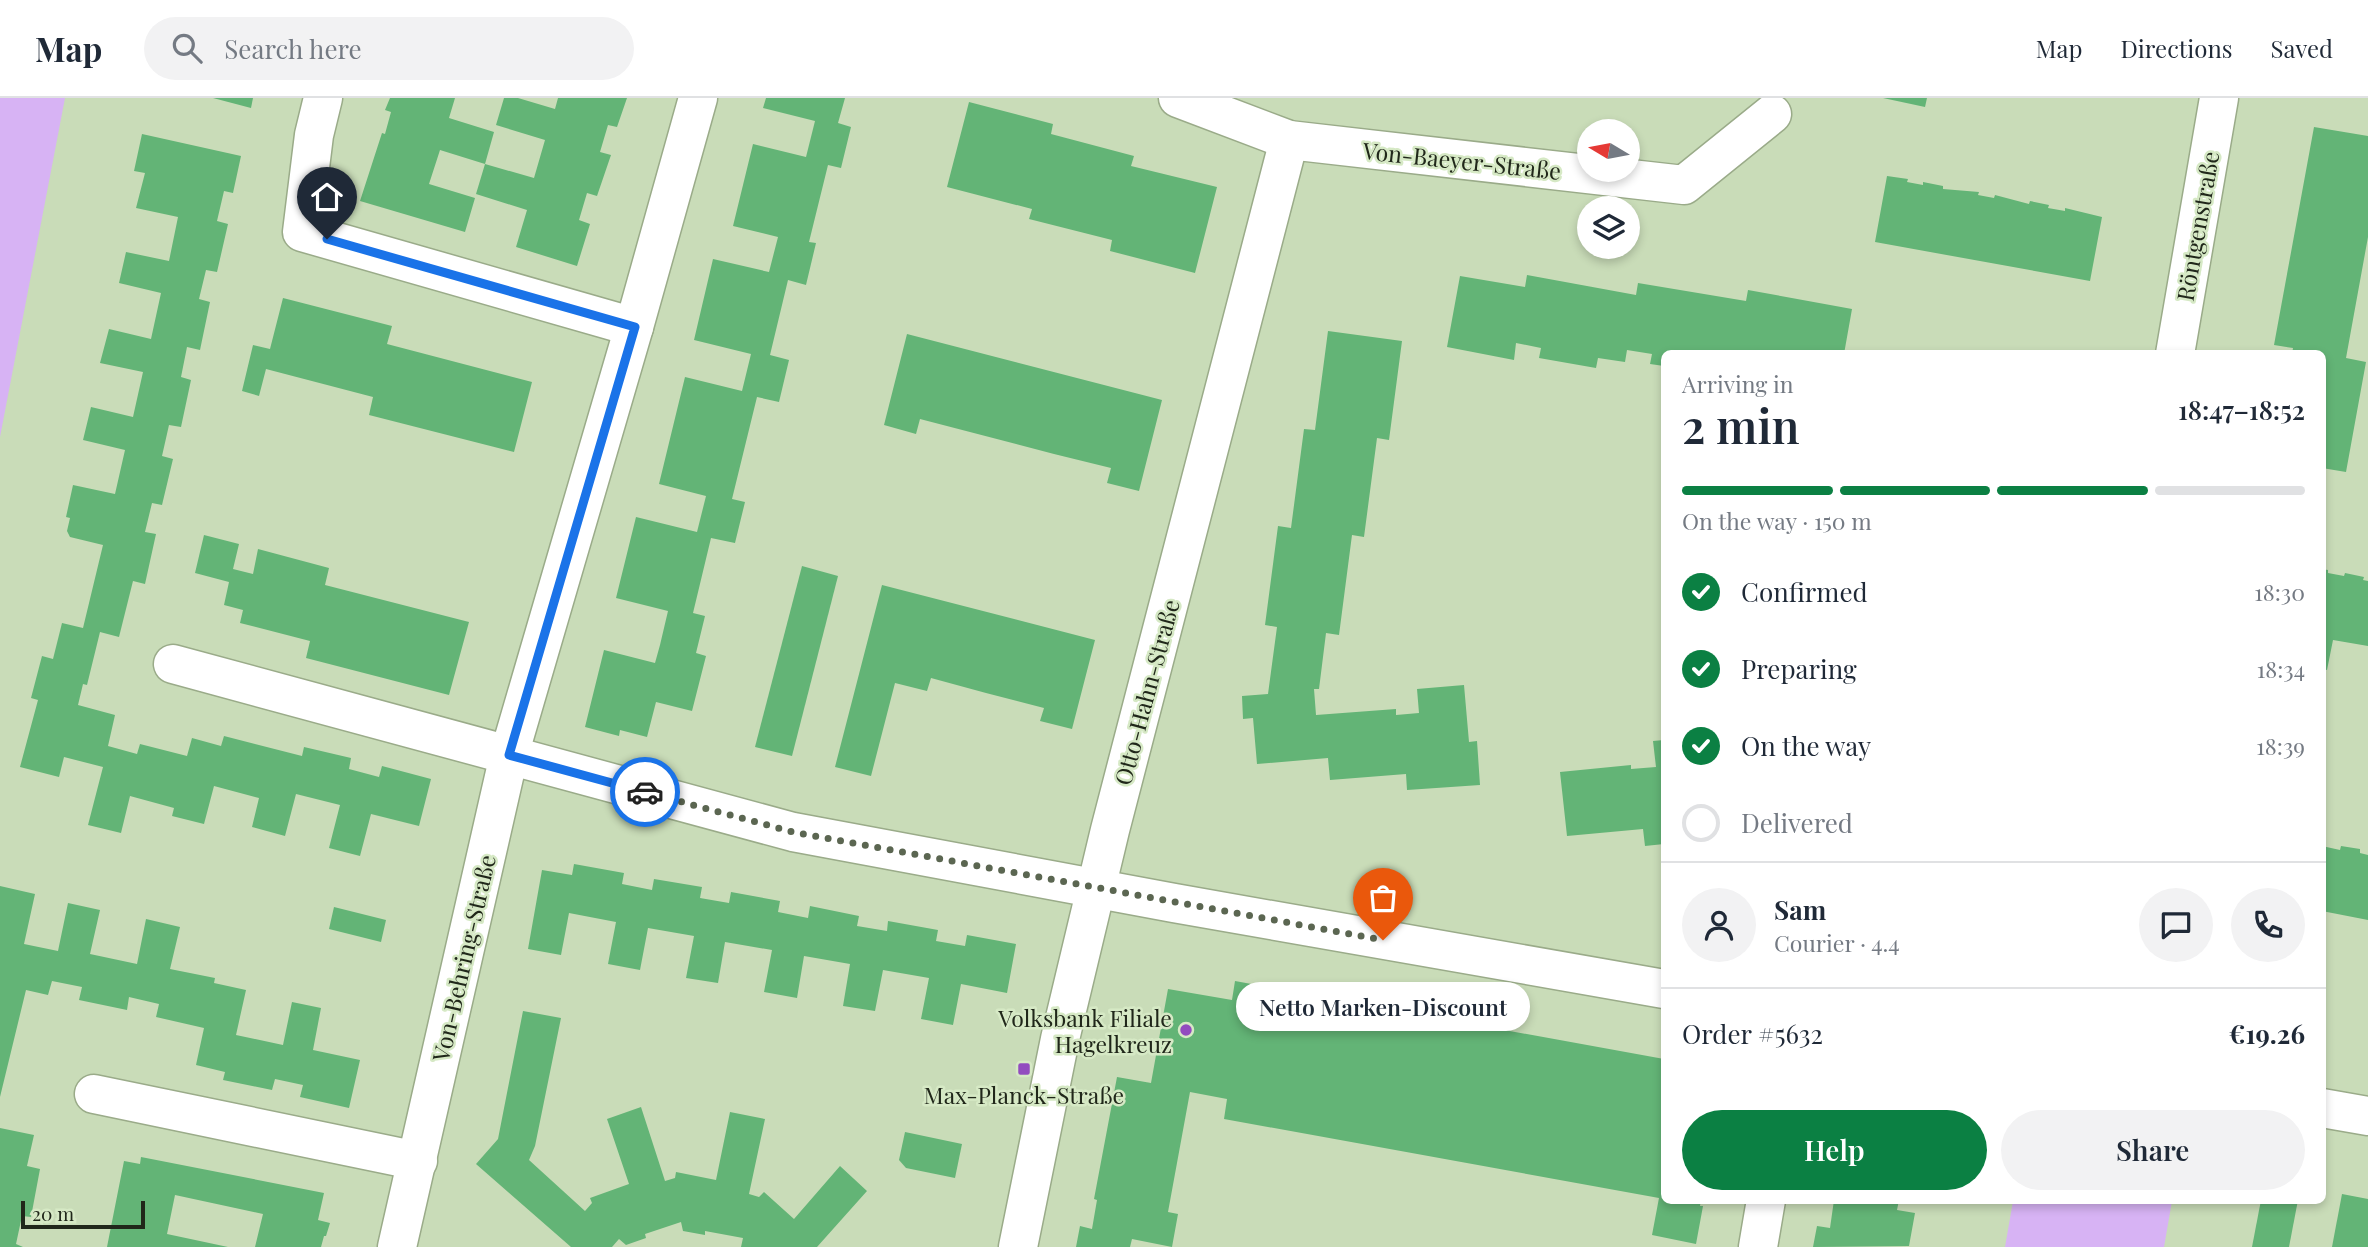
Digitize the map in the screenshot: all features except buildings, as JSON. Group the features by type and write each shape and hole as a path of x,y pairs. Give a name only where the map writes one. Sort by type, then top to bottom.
{"street":[{"path":"323,98 314,135 302,232 635,327"},
{"name":"Von-Behring-Straße","path":"397,1247 509,755 635,327 698,98"},
{"name":"Von-Baeyer-Straße","path":"1178,98 1289,141 1684,185 1772,114"},
{"name":"Röntgenstraße","path":"2176,350 2219,98"},
{"name":"Otto-Hahn-Straße","path":"1018,1247 1060,1039 1110,830 1289,141"},
{"path":"173,664 793,832 1661,988"},
{"path":"94,1094 418,1161"},
{"path":"2326,1109 2368,1116"},
{"path":"1758,1247 1765,1204"}],"shaded area":[{"path":"0,98 65,98 0,437"},
{"path":"2012,1204 2171,1204 2164,1247 2005,1247"}],"way so far":[{"path":"645,792 793,832 1383,940"}],"place":[{"name":"Netto Marken-Discount","path":"1383,940"},
{"name":"Volksbank Filiale Hagelkreuz","path":"1186,1030"},
{"name":"Max-Planck-Straße","path":"1024,1069"}],"route":[{"path":"327,239 635,327 509,755 645,792"}]}
